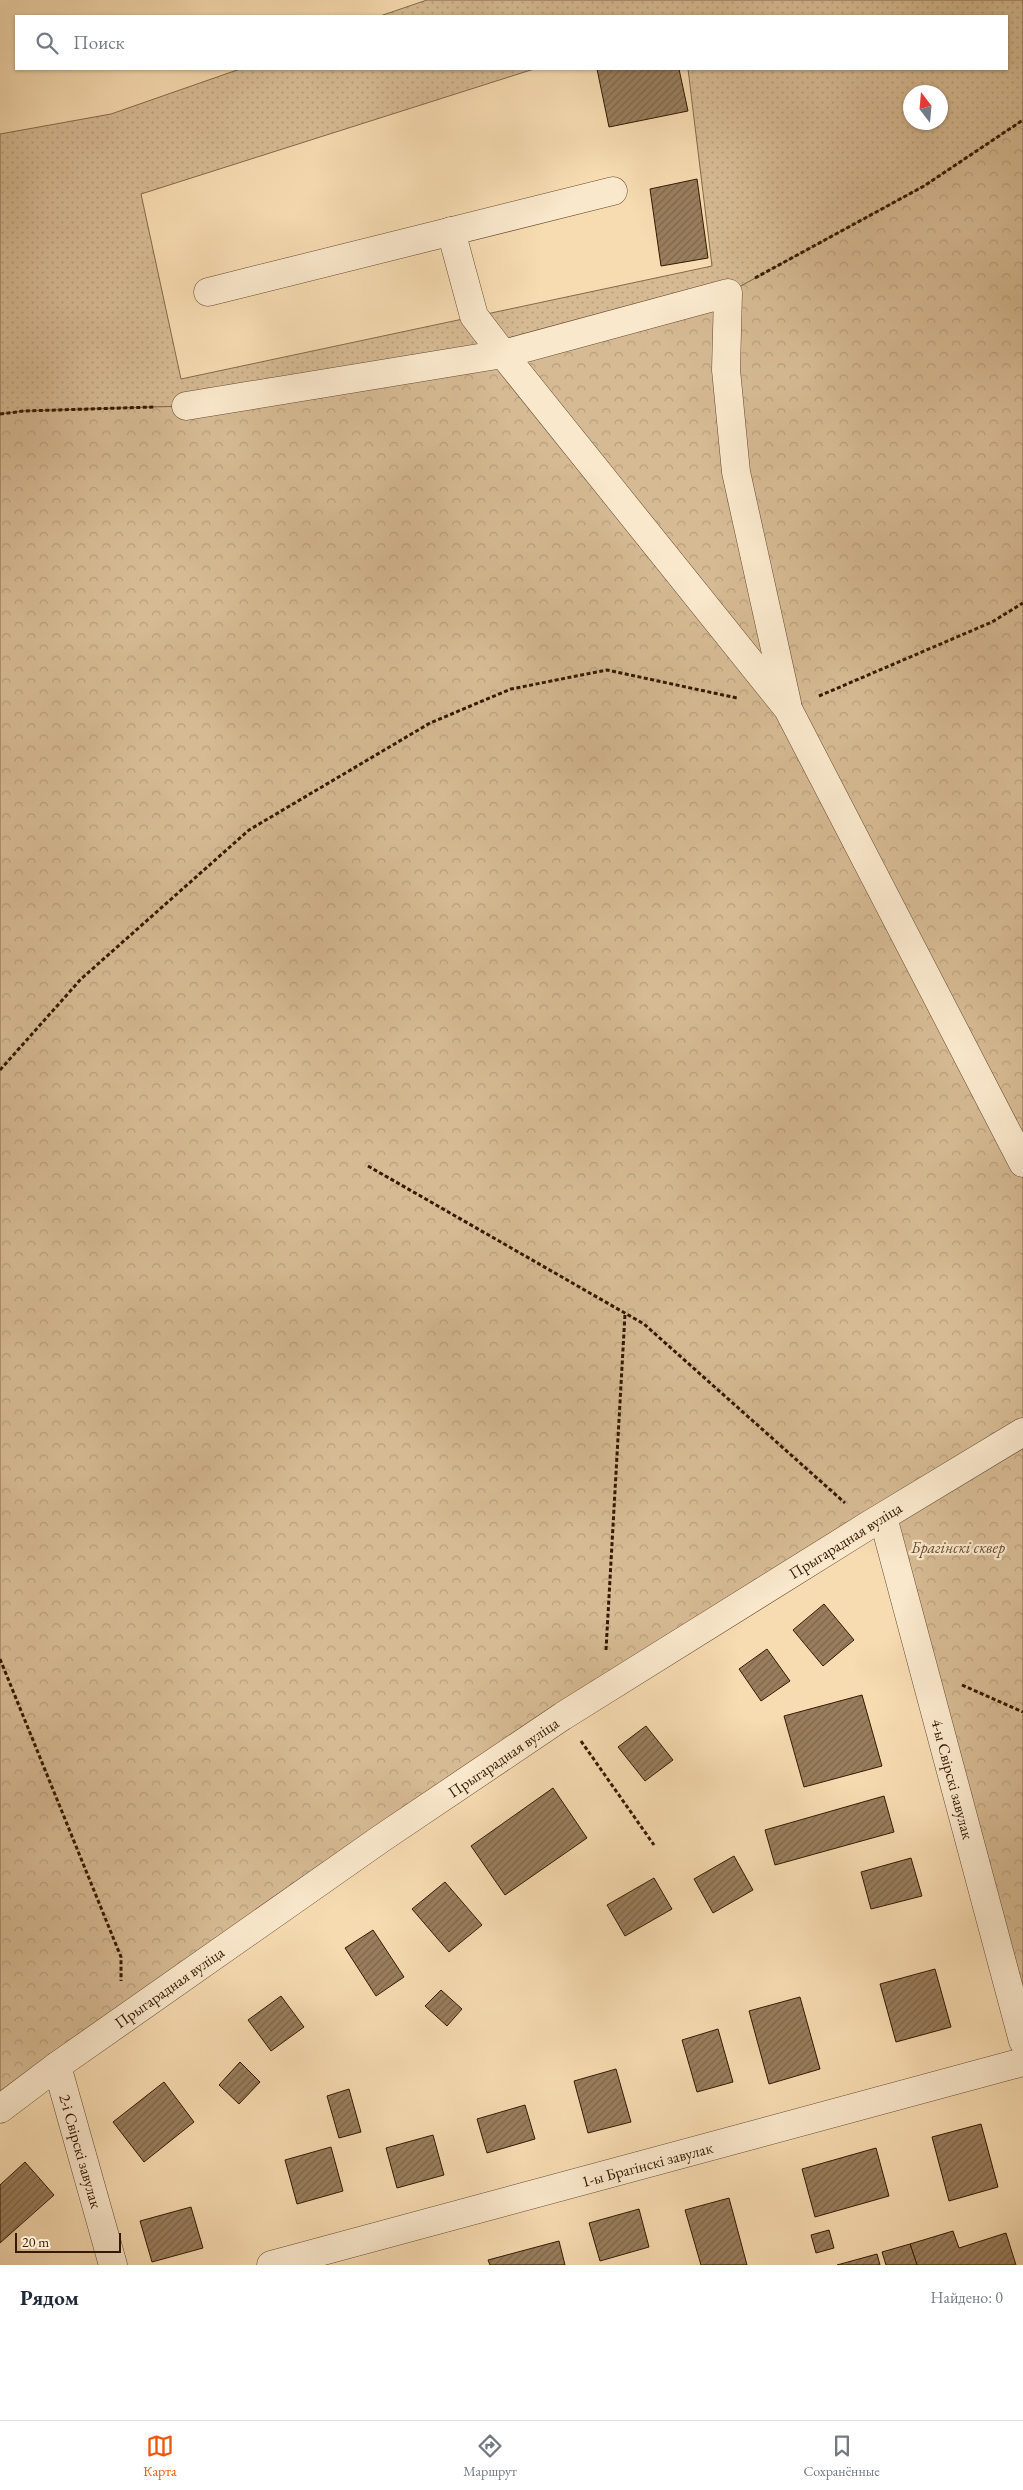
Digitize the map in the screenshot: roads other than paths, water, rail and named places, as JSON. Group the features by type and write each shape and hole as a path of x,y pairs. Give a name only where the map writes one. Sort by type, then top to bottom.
{"street":[{"path":"208,292 613,191"},
{"path":"450,231 474,316 788,709 1023,1163"},
{"path":"186,406 503,354 728,293 726,370 736,472 788,709"},
{"name":"Прыгарадная вуліца","path":"0,2108 382,1838 563,1716 1023,1432"},
{"name":"4-ы Свірскі завулак","path":"876,1521 923,1668 1023,2041"},
{"name":"1-ы Брагінскі завулак","path":"270,2265 1023,2062"},
{"name":"2-і Свірскі завулак","path":"57,2066 113,2265"}],"park label":[{"name":"Брагінскі сквер","path":"958,1547"}]}
